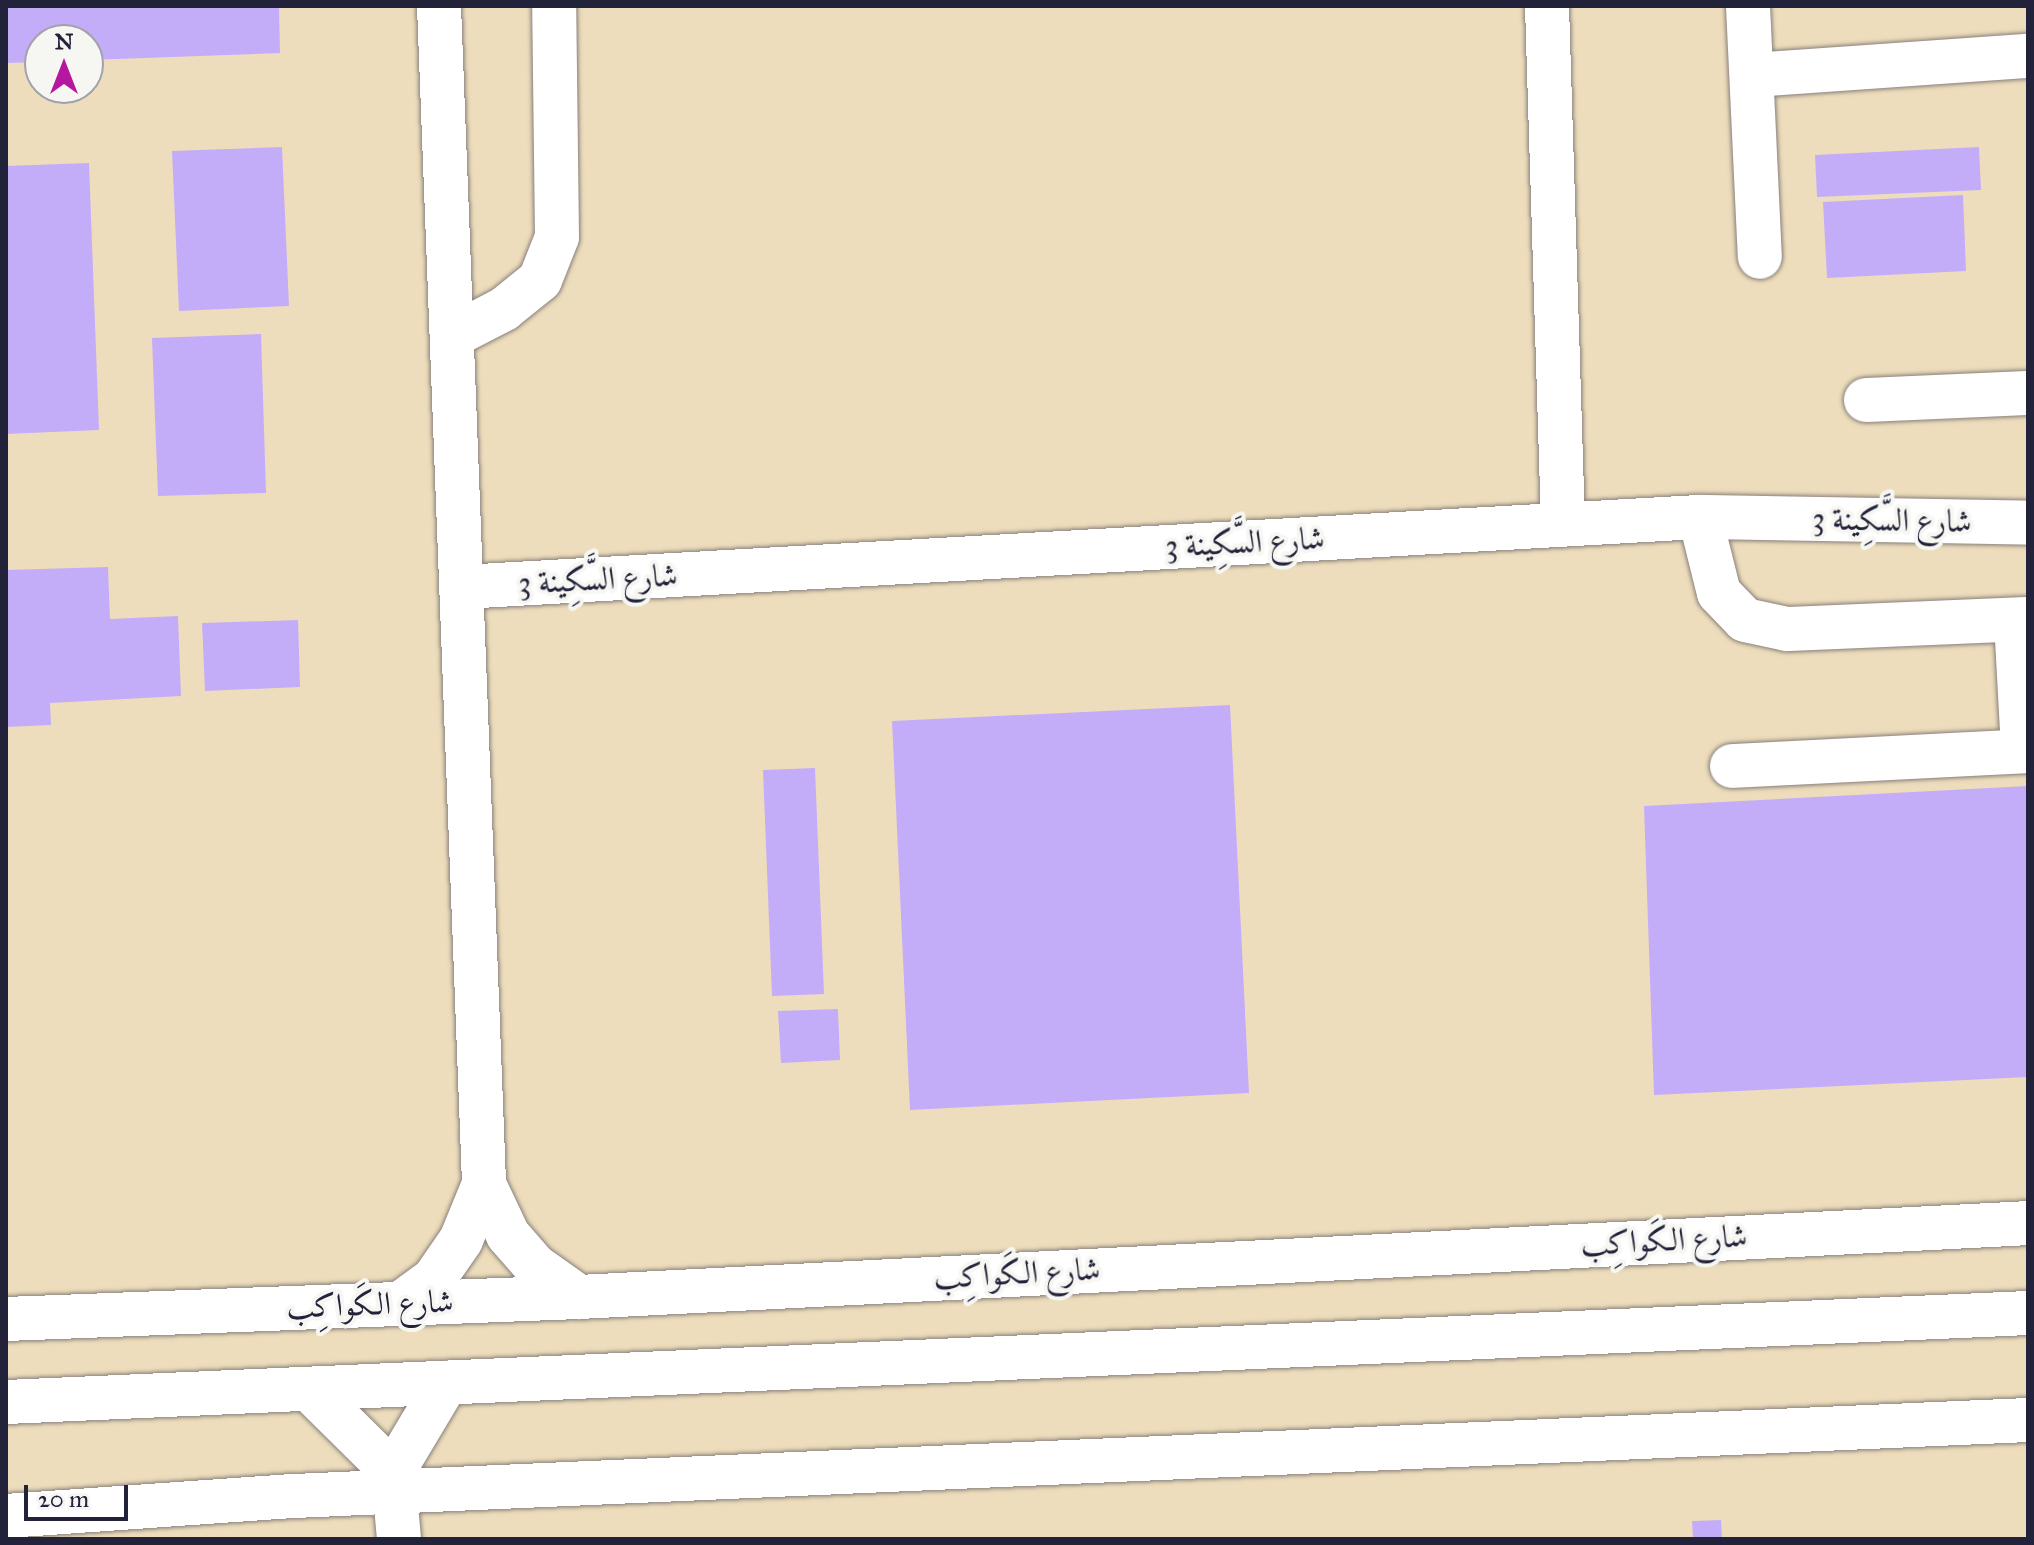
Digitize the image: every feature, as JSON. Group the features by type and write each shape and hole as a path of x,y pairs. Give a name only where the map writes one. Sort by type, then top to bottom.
{"street":[{"path":"439,6 484,1184 508,1235 535,1266 579,1297"},
{"path":"452,336 504,309 540,280 557,237 554,6"},
{"path":"1547,6 1563,524"},
{"path":"1748,6 1760,257"},
{"path":"1753,75 2028,56"},
{"path":"1866,400 2028,393"},
{"path":"1700,517 1719,593 1745,620 1787,629 2022,619 2026,751 1732,766"},
{"name":"شارع السَّكِينة 3","path":"462,587 1700,517 2028,523"},
{"path":"400,1304 434,1279 461,1240 484,1184"},
{"name":"شارع الكَواكِب","path":"6,1319 579,1297 2028,1223"},
{"path":"6,1402 2028,1313"},
{"path":"399,1539 394,1482 446,1383"},
{"path":"310,1390 394,1482"},
{"path":"6,1516 394,1482 2028,1420"}],"building":[{"path":"6,6 279,6 280,53 104,59 104,24 24,24 24,62 6,63"},
{"path":"282,147 289,306 179,311 172,151"},
{"path":"1979,147 1981,190 1817,197 1815,155"},
{"path":"89,163 99,430 6,434 6,166"},
{"path":"1963,195 1966,271 1827,278 1823,202"},
{"path":"261,334 266,493 158,496 152,338"},
{"path":"108,567 110,619 178,616 181,696 50,703 51,725 6,727 6,570"},
{"path":"298,620 300,687 205,691 202,623"},
{"path":"1230,705 1249,1093 910,1110 892,721"},
{"path":"815,768 824,994 772,996 763,770"},
{"path":"2028,786 2028,1077 1654,1095 1644,806"},
{"path":"838,1009 840,1060 781,1063 778,1011"},
{"path":"1721,1520 1722,1539 1693,1539 1692,1521"}]}
